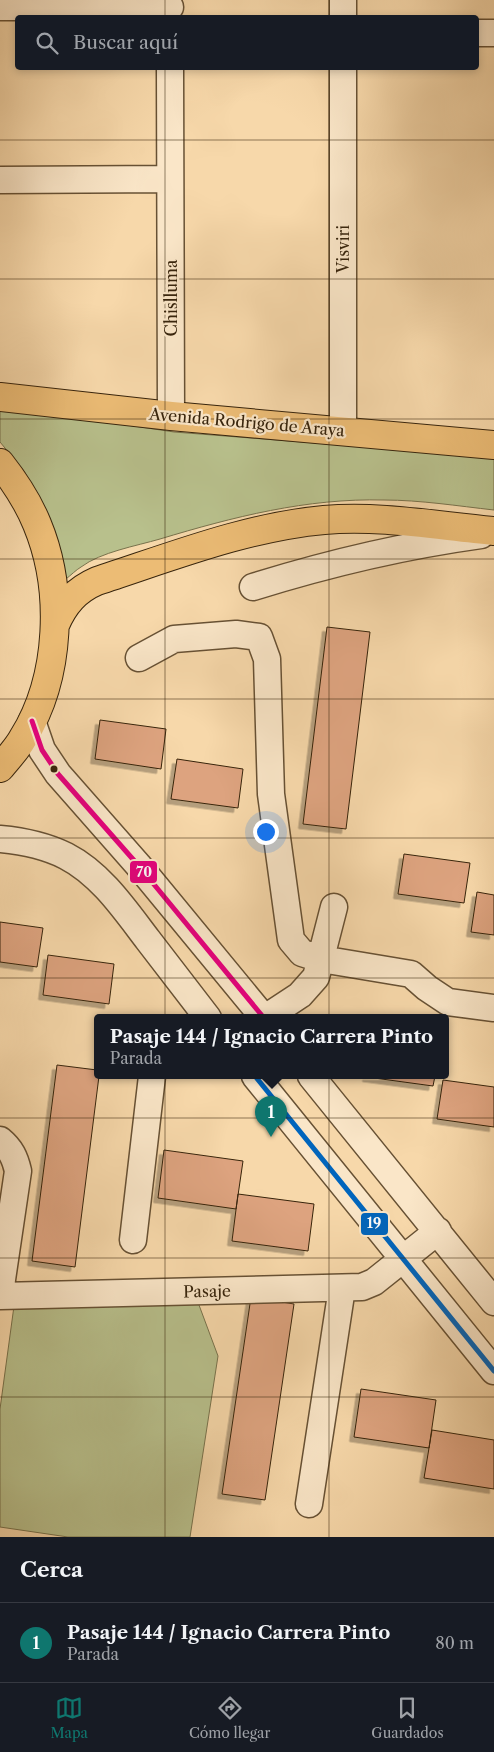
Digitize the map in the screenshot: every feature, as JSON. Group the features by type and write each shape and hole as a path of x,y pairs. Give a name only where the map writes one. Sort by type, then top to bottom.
{"main road":[{"name":"Avenida Rodrigo de Araya","path":"0,397 171,416 494,445"},
{"path":"0,463 12,478 37,524 47,552 53,582 55,625 47,678 32,721 24,737 0,768"},
{"path":"55,625 60,613 72,597 84,587 106,578 259,531 317,521 357,519 494,532"}],"street":[{"path":"343,0 343,15"},
{"path":"0,7 170,8"},
{"path":"479,33 494,33"},
{"name":"Chislluma","path":"170,70 171,416"},
{"name":"Visviri","path":"343,70 343,431"},
{"path":"0,180 170,180"},
{"path":"253,587 315,568 378,552 494,532"},
{"path":"139,658 174,639 236,634 259,637 267,659 271,794 291,940 302,953 321,959 411,974 427,988 448,1002 494,1008"},
{"path":"32,721 42,750 58,774 138,865 261,1014"},
{"path":"0,839 25,842 66,856 86,870 116,898 205,1014"},
{"path":"270,1014 300,995 316,978 334,907"},
{"path":"133,1240 152,1079"},
{"path":"257,1079 494,1371"},
{"path":"313,1079 493,1298"},
{"path":"0,1295 18,1171 15,1160 5,1145"},
{"name":"Pasaje","path":"0,1295 362,1287 374,1282 438,1231"},
{"path":"309,1504 342,1288"}],"green space":[{"path":"0,406 174,432 494,457 494,510 398,500 355,500 270,510 215,523 98,557 66,579 61,558 38,496 24,471 0,442"},
{"path":"196,1297 218,1356 190,1537 68,1537 0,1527 0,1409 14,1306"}],"building":[{"path":"327,627 370,632 346,829 303,824"},
{"path":"100,720 166,729 161,769 95,759"},
{"path":"177,759 243,769 238,808 171,799"},
{"path":"404,854 470,863 464,903 398,894"},
{"path":"477,892 494,895 494,935 471,932"},
{"path":"0,922 43,928 37,967 0,962"},
{"path":"48,955 114,964 109,1004 43,995"},
{"path":"57,1065 94,1070 94,1079 99,1079 75,1267 32,1261"},
{"path":"382,1079 434,1079 433,1086"},
{"path":"443,1080 494,1087 494,1127 437,1119"},
{"path":"164,1150 243,1161 236,1209 158,1198"},
{"path":"238,1194 314,1204 308,1251 232,1241"},
{"path":"251,1297 294,1304 265,1500 222,1494"},
{"path":"361,1389 436,1400 429,1448 354,1437"},
{"path":"432,1430 494,1440 494,1489 424,1478"}],"transit line":[{"name":"70","path":"32,721 42,750 58,774 138,865 261,1014"},
{"name":"19","path":"257,1079 494,1371"}],"place":[{"name":"Pasaje 144 / Ignacio Carrera Pinto","path":"271,1137"}]}
